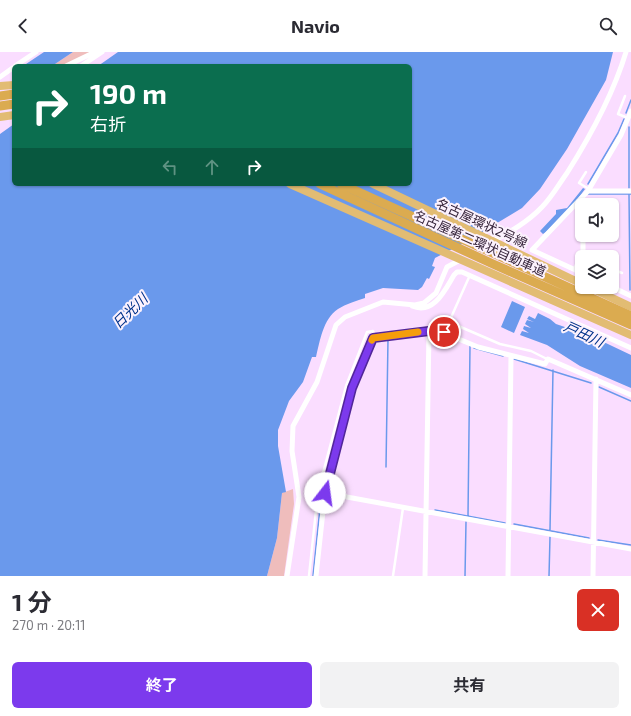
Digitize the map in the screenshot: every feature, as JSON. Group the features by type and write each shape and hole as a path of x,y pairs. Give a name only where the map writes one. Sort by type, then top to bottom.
{"highway":[{"path":"0,86 12,85"},
{"path":"0,96 12,94"},
{"path":"0,106 12,104"},
{"path":"0,117 12,115"},
{"path":"294,186 631,335"},
{"name":"名古屋第二環状自動車道","path":"324,186 493,264 631,325"},
{"name":"名古屋第二環状自動車道","path":"345,186 631,316"},
{"name":"名古屋環状2号線","path":"377,186 575,280"},
{"path":"604,294 631,307"}],"street":[{"path":"17,64 36,52"},
{"path":"70,64 96,52"},
{"path":"84,64 102,52"},
{"path":"287,576 299,497 292,452 293,426 317,382 332,333 336,325 345,317 383,302 419,304 429,300 436,293 447,268 524,223 543,207 565,176 596,124 608,99 626,52"},
{"path":"0,77 12,68"},
{"path":"0,110 12,101"},
{"path":"583,198 610,156 631,111"},
{"path":"0,120 12,112"},
{"path":"588,190 631,191"},
{"path":"574,270 532,250 575,206"},
{"path":"409,304 418,309 432,305 442,296 457,272 470,275 631,348"},
{"path":"619,290 631,296"},
{"path":"425,576 429,331"},
{"path":"316,576 325,493 352,388 373,338 429,331 444,332 478,347 511,356 545,364 548,359 596,379 631,396"},
{"path":"508,576 511,356"},
{"path":"593,576 596,379"},
{"path":"325,493 631,549"}],"lane":[{"path":"625,96 618,114 628,118"},
{"path":"586,172 579,183 588,190"},
{"path":"470,275 449,322 500,344 531,351 548,359"},
{"path":"309,576 318,492 346,386 367,332 373,331 375,338"},
{"path":"318,492 325,493"},
{"path":"393,576 404,508"}],"shaded area":[{"path":"73,52 91,52 68,64 55,64"},
{"path":"293,489 294,504 284,576 267,576 277,538 282,493"}],"water":[{"path":"44,52 73,52 55,64 26,64"},
{"name":"日光川","path":"118,52 613,52 606,80 567,149 540,189 522,208 464,243 435,258 432,266 435,267 429,279 427,278 422,287 418,290 383,288 365,294 365,298 341,307 329,318 321,337 316,357 312,357 303,382 289,401 278,430 278,446 286,492 282,493 277,538 267,576 0,576 0,134 12,125 12,186 412,186 412,64 101,64"},
{"path":"583,188 585,189 578,198 575,198"},
{"path":"575,198 575,203 571,208 546,232 543,234 540,231 556,214 556,210 567,208"},
{"path":"512,301 525,307 514,333 501,327"},
{"name":"戸田川","path":"538,313 556,324 591,336 631,355 631,388 580,366 547,345 520,335 522,331 529,333 523,329 524,326 531,328 525,324 527,320 534,322 527,319 529,316 535,319"}],"waterway":[{"path":"626,113 631,100"},
{"path":"588,184 618,133 624,119"},
{"path":"629,127 629,188"},
{"path":"588,194 631,194"},
{"path":"629,194 630,290"},
{"path":"377,334 401,331"},
{"path":"352,382 370,335 372,335"},
{"path":"386,467 388,339"},
{"path":"468,516 470,346"},
{"path":"474,348 503,356"},
{"path":"514,359 591,383"},
{"path":"550,530 553,370"},
{"path":"599,387 631,401"},
{"path":"324,486 343,414"},
{"path":"313,576 321,498"},
{"path":"435,510 505,523"},
{"path":"465,576 466,522"},
{"path":"514,524 589,538"},
{"path":"549,576 550,537"},
{"path":"598,540 631,545"}],"slow traffic":[{"path":"372,340 373,338 418,332"}],"route":[{"path":"325,493 352,388 373,338 429,331 444,332"}]}
